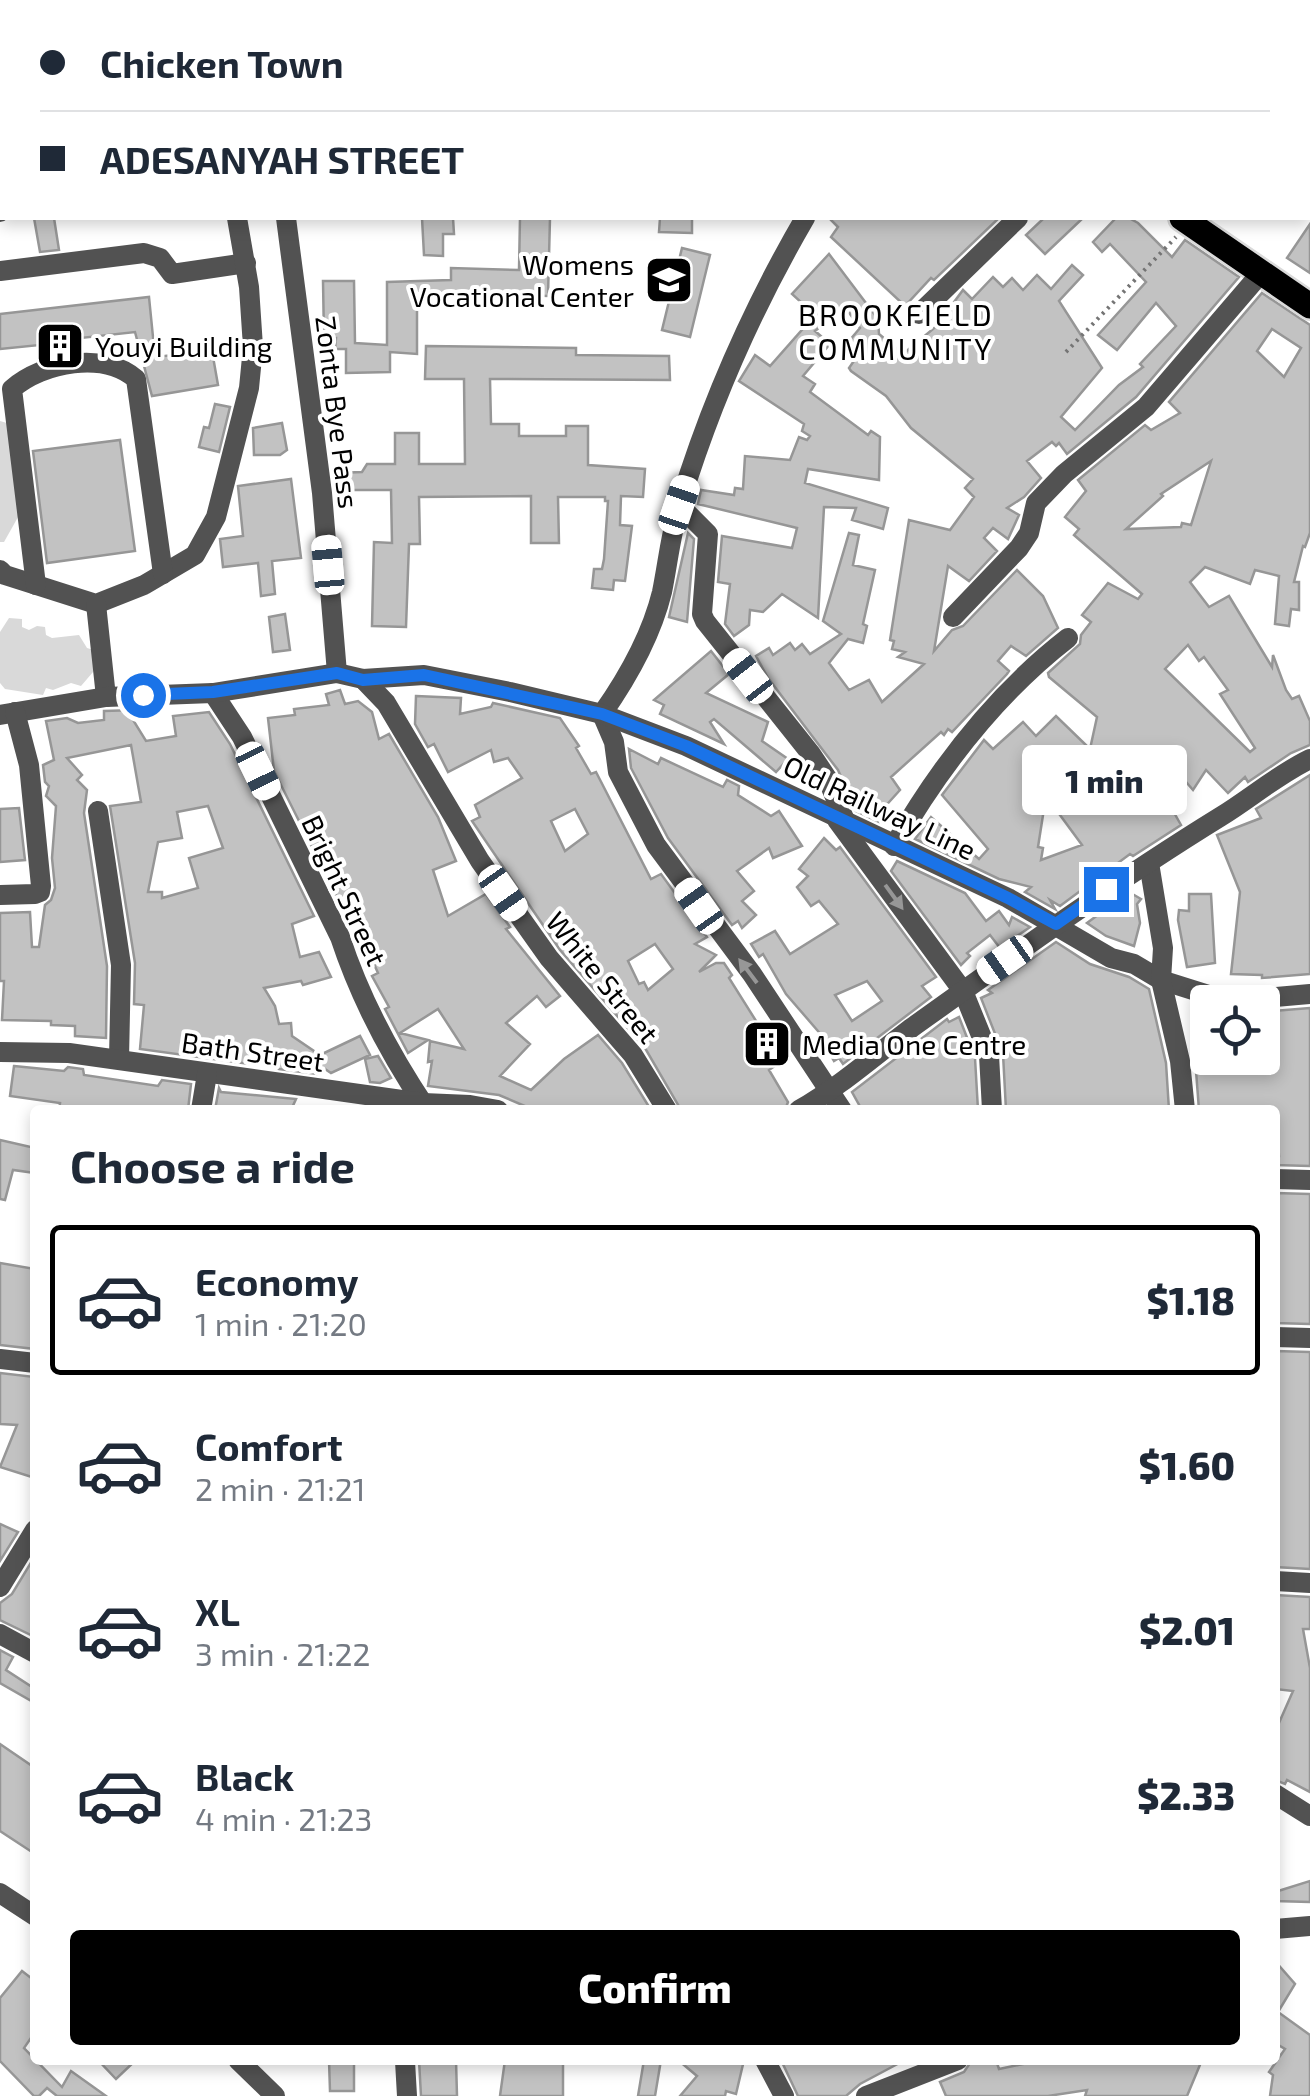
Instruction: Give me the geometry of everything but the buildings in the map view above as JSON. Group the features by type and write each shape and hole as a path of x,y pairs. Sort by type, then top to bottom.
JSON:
{"main road":[{"path":"1186,220 1310,306"}],"street":[{"path":"0,570 5,575 96,604 163,574 195,554 221,502 249,388 253,347 246,263 236,220"},
{"name":"Zonta Bye Pass","path":"286,220 322,493 337,673"},
{"path":"804,220 741,336 709,414 679,505 661,596 626,679 602,714 614,742 618,772 656,845 837,1100 963,991 1056,924 1310,759"},
{"path":"919,314 1016,220"},
{"path":"0,271 144,253 160,258 172,274 246,263"},
{"path":"953,617 1019,548 1030,532 1036,503 1064,474 1146,407 1261,273"},
{"path":"36,585 12,389 28,375 58,366 96,363 122,367 136,379 163,574"},
{"path":"679,505 708,534 702,614 705,621 827,778 841,821 963,991 989,1055 992,1105"},
{"path":"96,604 106,697"},
{"path":"894,846 940,770 1020,682 1068,638"},
{"name":"Old Railway Line","path":"8,713 106,697 213,692 337,673 363,680 424,675 602,714 686,746 1008,898 1111,958 1134,964 1161,980 1240,1000 1310,994"},
{"name":"White Street","path":"363,680 386,703 480,861 549,958 634,1055 664,1105"},
{"name":"Bright Street","path":"213,692 250,754 340,937 349,966 386,1044 424,1105"},
{"path":"0,895 35,894 41,886 29,765 8,713"},
{"path":"98,811 121,964 120,1059"},
{"path":"1149,863 1163,948 1161,980 1180,1061 1185,1105"},
{"name":"Bath Street","path":"0,1052 69,1053 120,1059 412,1105"},
{"path":"202,1105 207,1074"},
{"path":"1280,1178 1310,1180"},
{"path":"1280,1337 1310,1338"},
{"path":"0,1359 30,1363"},
{"path":"0,1587 30,1538"},
{"path":"1280,1581 1310,1584"},
{"path":"0,1634 30,1650"},
{"path":"1280,1797 1310,1816"},
{"path":"0,1893 30,1913"},
{"path":"1280,1928 1310,1926"},
{"path":"243,2065 275,2096"},
{"path":"405,2065 407,2096"},
{"path":"768,2065 784,2096"},
{"path":"866,2096 945,2065"}],"path":[{"path":"1066,352 1186,220"}],"shaded area":[{"path":"0,421 7,423 22,510 4,542 0,542"},
{"path":"9,618 22,619 22,627 29,630 45,627 46,635 52,638 79,635 87,648 97,651 99,665 81,686 71,683 53,690 46,688 43,695 5,689 0,683 0,632"}],"place":[{"name":"Womens Vocational Center","path":"669,280"},
{"name":"Youyi Building","path":"60,346"},
{"name":"Media One Centre","path":"767,1044"}],"district":[{"name":"BROOKFIELD COMMUNITY","path":"896,331"}],"route":[{"path":"143,695 213,692 337,673 363,680 424,675 481,686 602,714 686,746 1056,924 1106,889"}]}
